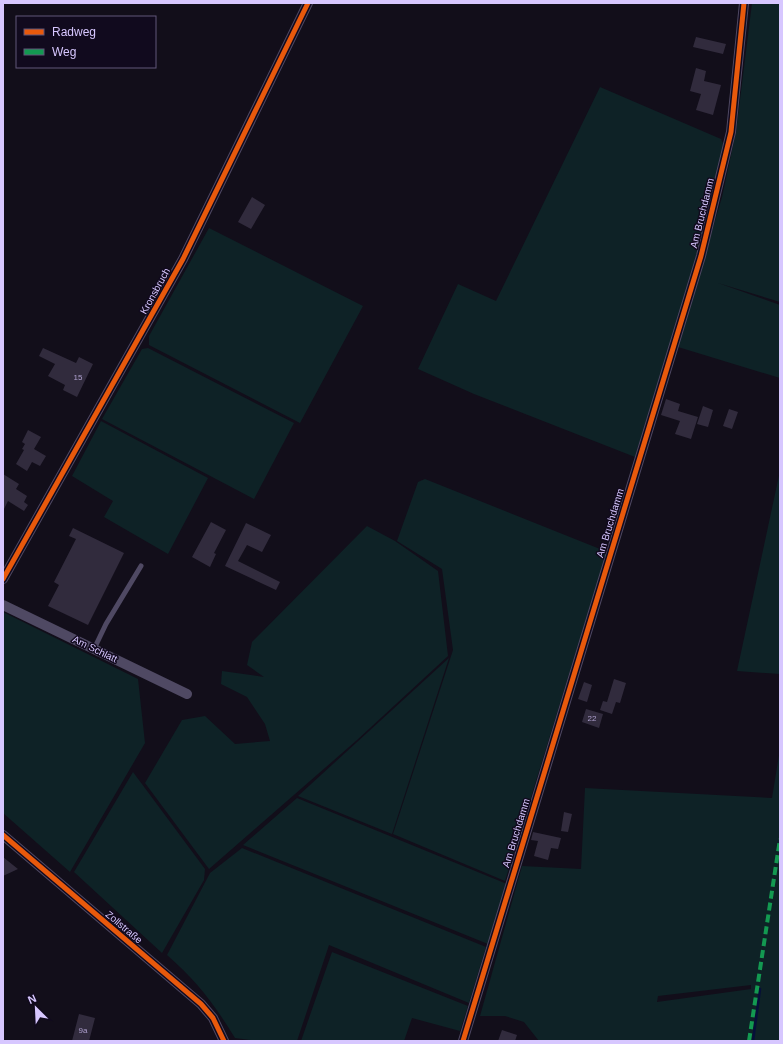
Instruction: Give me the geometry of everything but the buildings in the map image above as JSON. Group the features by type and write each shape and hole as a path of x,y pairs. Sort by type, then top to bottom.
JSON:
{"street":[{"name":"Kronsbruch","path":"3,579 183,259 308,3"},
{"name":"Am Bruchdamm","path":"463,1041 701,256 731,132 744,3"},
{"name":"Am Schlatt","path":"3,605 187,694"},
{"name":"Zollstraße","path":"3,835 201,1004 213,1018 224,1041"}],"lane":[{"path":"94,649 106,624 141,566"}],"green space":[{"path":"752,3 780,3 780,302 718,283 780,305 780,378 678,347 722,197 736,132"},
{"path":"600,87 721,139 724,146 691,277 635,457 474,394 418,369 458,284 496,301"},
{"path":"209,228 363,306 300,423 149,345 149,336"},
{"path":"148,348 294,423 254,499 102,419 142,349"},
{"path":"101,421 208,478 168,554 104,517 113,501 72,476"},
{"path":"780,471 780,674 737,671"},
{"path":"425,479 605,551 606,555 505,881 393,834 453,650 442,569 397,541 418,482"},
{"path":"367,526 395,541 438,571 448,656 357,740 209,869 145,783 182,720 205,716 235,744 270,741 265,724 247,697 221,684 222,671 264,677 247,665 252,642"},
{"path":"3,612 138,679 145,743 70,872 3,813"},
{"path":"449,658 392,834 298,796"},
{"path":"780,749 780,1041 539,1041 524,1022 505,1016 480,1016 522,866 581,869 585,788 772,798","holes":["751,985 751,989 657,1002 658,996"]},
{"path":"133,772 205,869 204,880 162,953 74,872"},
{"path":"297,798 507,884 488,944 243,845"},
{"path":"242,848 486,947 469,1003 329,945 297,1041 259,1041 235,1038 220,1014 196,984 167,955 210,873"},
{"path":"332,952 468,1006 460,1031 412,1018 404,1041 301,1041"}],"waterway":[{"path":"753,1041 760,989"}],"marked path":[{"path":"749,1041 780,839"}],"cycle path":[{"path":"3,579 183,259 308,3"},
{"path":"463,1041 701,256 731,132 744,3"},
{"path":"3,835 201,1004 213,1018 224,1041"}]}
